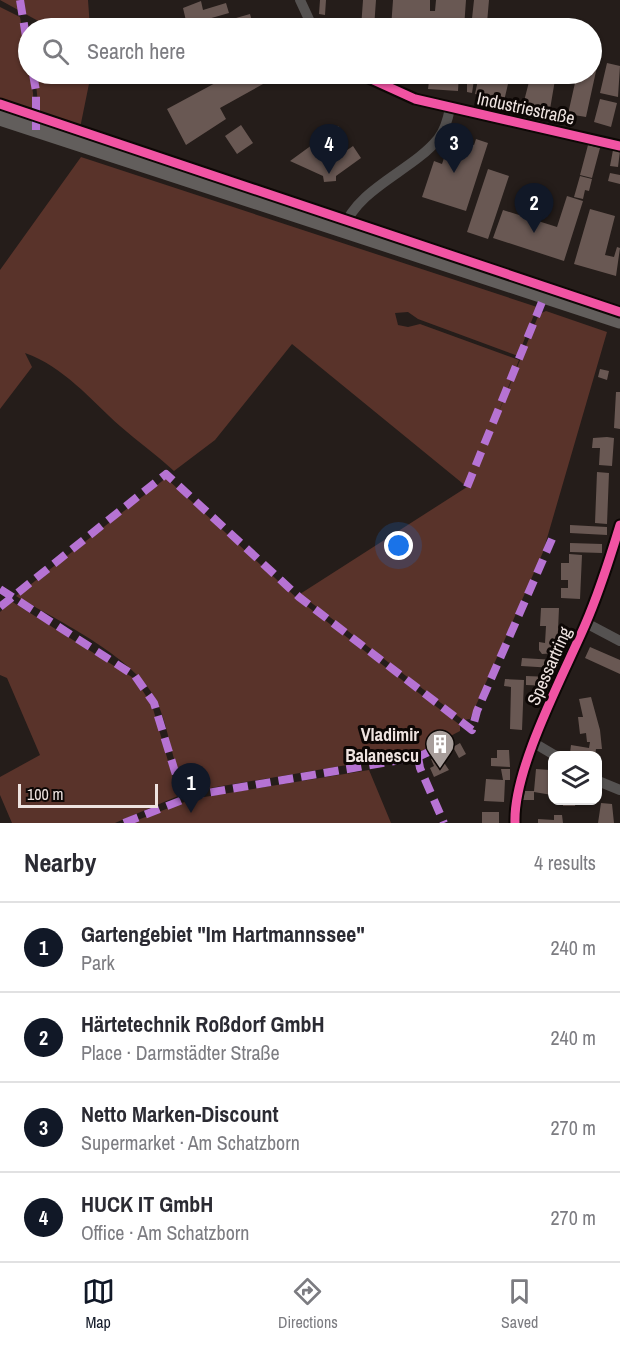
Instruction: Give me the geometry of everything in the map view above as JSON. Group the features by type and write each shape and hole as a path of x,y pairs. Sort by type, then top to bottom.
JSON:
{"main road":[{"path":"0,118 620,321"}],"street":[{"path":"300,0 308,18"},
{"name":"Industriestraße","path":"382,84 414,99 620,146"},
{"path":"344,229 355,206 437,140 446,124 450,108"},
{"name":"Spessartring","path":"515,823 518,796 534,743 586,623 620,525"},
{"path":"586,623 620,641"},
{"path":"534,743 548,751"},
{"path":"602,783 620,790"}],"shaded area":[{"path":"0,0 88,0 89,18 33,18"},
{"path":"0,7 20,17 18,18 18,84 31,84 34,113 0,102"},
{"path":"36,84 89,84 80,128 39,114"},
{"path":"81,157 537,307 518,356 418,319 408,312 395,313 398,325 408,327 420,324 519,360 493,426 539,314 546,311 607,332 543,552 470,719 463,720 300,594 467,487 292,344 215,440 174,471 64,375 25,353 32,367 0,409 0,270"},
{"path":"166,478 299,600 460,725 460,731 418,753 187,792 178,771 158,704 148,687 134,672 96,642 16,596"},
{"path":"11,601 135,679 152,705 178,796 115,823 12,823 0,795 0,777 40,755 7,678 0,675 0,612"},
{"path":"369,770 391,823 135,823 135,821 192,799"}],"building":[{"path":"320,0 326,0 325,15 319,14"},
{"path":"363,0 376,0 375,18 362,18"},
{"path":"393,0 430,0 430,11 435,11 436,0 466,0 465,18 392,18"},
{"path":"474,0 489,0 487,18 472,18"},
{"path":"201,1 203,10 226,3 229,13 212,18 185,18 183,8"},
{"path":"250,14 251,18 236,18"},
{"path":"607,63 620,66 618,97 600,93"},
{"path":"213,84 263,84 220,108 226,119 186,145 167,109"},
{"path":"429,84 458,84 458,91 428,89"},
{"path":"467,84 473,84 472,93 467,92"},
{"path":"477,84 508,84 504,101 475,94"},
{"path":"528,84 554,84 549,115 522,109"},
{"path":"575,84 593,84 586,117 568,114"},
{"path":"600,99 617,103 611,127 594,122"},
{"path":"241,125 253,143 237,154 225,136"},
{"path":"338,126 344,134 334,141 343,153 353,146 361,158 336,176 336,181 324,182 323,176 290,161"},
{"path":"451,137 474,145 476,139 488,143 466,211 422,197 434,161 442,164"},
{"path":"588,145 600,148 592,178 580,175"},
{"path":"613,150 620,151 618,167 610,166"},
{"path":"488,169 509,176 488,239 467,232"},
{"path":"610,173 620,175 620,184 608,181"},
{"path":"580,176 592,179 589,191 585,190 583,199 574,197"},
{"path":"567,196 583,201 564,261 493,238 503,210 557,227"},
{"path":"590,209 615,216 605,255 614,257 617,247 620,248 616,276 574,264"},
{"path":"600,369 609,371 607,380 598,377"},
{"path":"616,392 620,392 620,429 614,428"},
{"path":"593,438 614,438 612,466 599,465 600,448 592,448"},
{"path":"597,472 609,473 607,524 595,523"},
{"path":"570,525 607,527 607,535 570,533"},
{"path":"570,543 602,544 602,553 570,552"},
{"path":"569,554 582,555 580,599 561,598 561,588 568,588 568,580 561,580 561,563 569,563"},
{"path":"541,608 559,608 557,653 542,654 539,650 539,642 545,643 546,626 540,626"},
{"path":"590,647 620,660 620,674 585,658"},
{"path":"522,658 555,660 554,668 521,666"},
{"path":"526,676 550,677 550,686 526,685"},
{"path":"505,679 524,680 522,730 510,729 511,687 504,686"},
{"path":"591,697 600,730 602,749 570,751 571,745 589,748 590,742 587,742 586,733 580,734 578,717 583,717 579,699"},
{"path":"460,743 466,754 459,758 453,747"},
{"path":"497,750 509,750 510,767 491,766 491,758 497,758"},
{"name":"Vladimir Balanescu","path":"439,755 449,770 434,777 430,768 434,766 431,759"},
{"path":"501,769 510,769 510,780 505,780 504,802 484,801 486,779 503,780"},
{"path":"536,769 548,770 548,794 534,792 534,800 523,800 525,791 534,791"},
{"path":"602,803 612,804 614,823 598,823"},
{"path":"482,812 499,812 499,823 482,823"},
{"path":"554,815 562,815 563,823 538,823 538,819 554,820"}],"marked path":[{"path":"20,0 23,18"},
{"path":"35,84 36,130"},
{"path":"467,487 544,297"},
{"path":"0,607 166,474 299,597 472,730 477,711 552,539"},
{"path":"0,589 135,676 154,703 183,798"},
{"path":"124,823 195,795 418,757 441,746"},
{"path":"418,757 420,768 444,823"}],"cycle path":[{"path":"382,84 415,99 620,146"},
{"path":"0,104 620,312"},
{"path":"515,823 522,776 530,750 590,613 620,525"}],"place":[{"name":"Netto Marken-Discount","path":"454,173"},
{"name":"HUCK IT GmbH","path":"329,174"},
{"name":"Härtetechnik Roßdorf GmbH","path":"534,233"},
{"name":"Vladimir Balanescu","path":"440,770"},
{"name":"Gartengebiet \"Im Hartmannssee\"","path":"191,813"}]}
